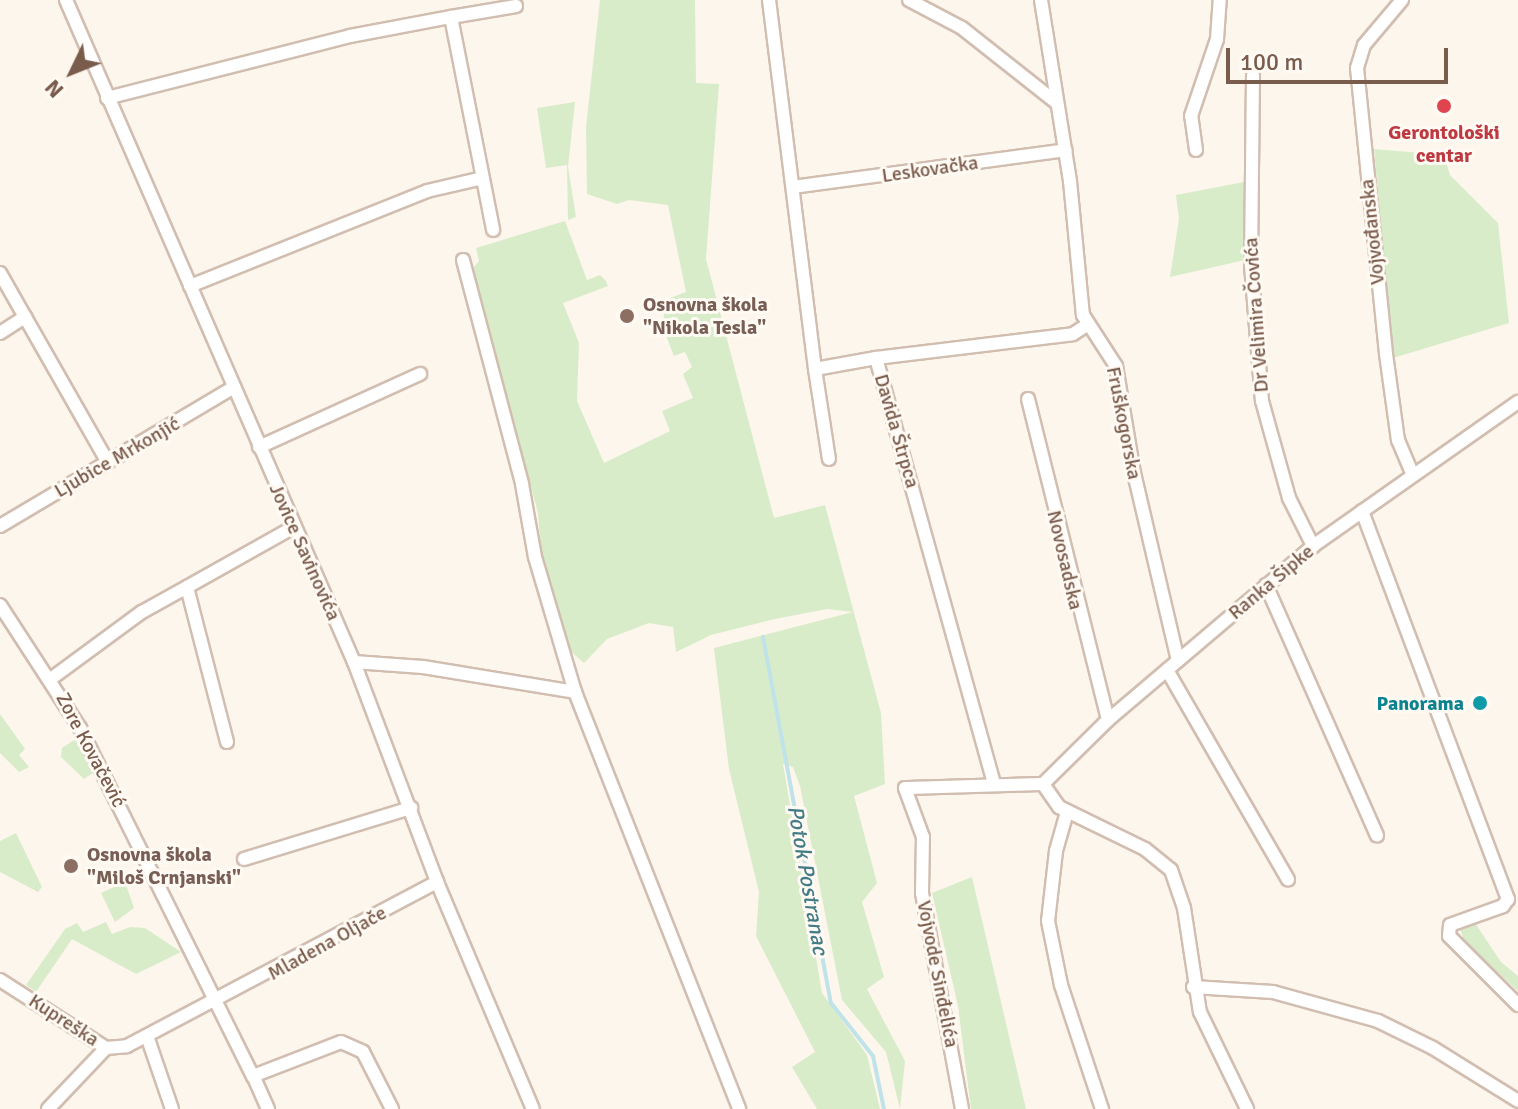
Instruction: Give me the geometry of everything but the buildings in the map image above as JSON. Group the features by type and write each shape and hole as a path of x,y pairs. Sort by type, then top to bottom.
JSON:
{"street":[{"name":"Jovice Savinovića","path":"66,0 354,662 437,882 533,1109"},
{"path":"769,0 829,459"},
{"path":"909,0 962,28 1057,103"},
{"name":"Fruškogorska","path":"1041,0 1066,150 1087,325 1116,366 1134,473 1178,660"},
{"path":"1196,150 1191,116 1217,39 1220,0"},
{"name":"Vojvođanska","path":"1402,0 1364,45 1357,68 1386,354 1398,440 1413,475"},
{"path":"107,98 350,36 516,6"},
{"path":"451,17 493,230"},
{"name":"Dr Velimira Čovića","path":"1253,75 1251,265 1262,401 1289,498 1313,546"},
{"name":"Leskovačka","path":"793,187 1066,150"},
{"path":"190,286 427,191 483,178"},
{"path":"463,260 522,484 535,557 575,692 739,1109"},
{"path":"0,273 107,461"},
{"path":"0,333 25,317"},
{"path":"876,358 1073,334 1087,325"},
{"name":"Davida Štrpca","path":"815,369 876,358 994,783"},
{"path":"259,447 420,374"},
{"name":"Ljubice Mrkonjić","path":"0,526 234,387"},
{"name":"Novosadska","path":"1028,399 1108,720"},
{"name":"Ranka Šipke","path":"1043,784 1108,720 1313,546 1518,402"},
{"path":"1362,511 1508,899 1503,906 1450,925 1449,936 1518,1005"},
{"path":"52,678 142,612 294,527"},
{"path":"1266,585 1377,836"},
{"path":"187,587 227,742"},
{"name":"Zore Kovačević","path":"0,605 52,678 115,794 268,1109"},
{"path":"354,662 423,667 575,692"},
{"path":"1167,670 1288,880"},
{"name":"Vojvode Sinđelića","path":"962,1109 924,911 924,843 905,788 994,783 1043,784"},
{"path":"1043,784 1052,801 1067,812 1145,849 1171,870 1186,918 1193,987 1213,1044 1247,1109"},
{"path":"244,859 411,808"},
{"path":"1067,812 1055,860 1048,921 1061,985 1102,1109"},
{"name":"Mladena Oljače","path":"217,1003 437,882"},
{"name":"Kupreška","path":"0,980 106,1048 127,1046 217,1003"},
{"path":"1193,987 1273,992 1378,1021 1433,1048 1518,1101"},
{"path":"147,1036 172,1109"},
{"path":"253,1076 326,1043 349,1043 363,1052 392,1109"},
{"path":"48,1109 106,1048"}],"green space":[{"path":"600,0 695,0 696,83 719,84 706,259 774,518 825,505 881,713 885,784 854,796 877,883 862,902 884,977 867,989 905,1061 900,1109 886,1052 842,1000 800,786 793,767 783,764 822,993 867,1055 880,1109 817,1109 792,1067 815,1052 756,936 759,892 729,769 714,648 853,612 827,609 775,619 711,635 676,652 673,627 649,623 607,639 584,663 568,649 541,553 538,513 473,268 479,261 476,248 565,221 587,280 600,275 606,281 608,286 563,303 579,343 577,401 604,463 670,431 662,411 693,398 683,374 692,367 685,352 674,356 663,328 665,300 686,292 668,205 629,200 617,204 587,194 586,127"},
{"path":"575,102 568,167 576,217 568,220 567,165 546,168 537,108"},
{"path":"1374,149 1444,155 1450,175 1498,223 1509,323 1393,358"},
{"path":"1244,182 1245,260 1170,277 1179,219 1176,195"},
{"path":"0,714 25,749 19,755 29,767 19,772 0,753"},
{"path":"76,739 94,772 84,779 61,757 62,748"},
{"path":"16,833 42,887 38,892 0,872 0,841"},
{"path":"972,877 1026,1109 971,1109 958,1006 932,893"},
{"path":"125,882 134,908 115,922 101,893"},
{"path":"106,922 112,934 130,927 145,928 181,952 136,974 72,939 36,992 26,985 65,929 77,923 83,932"},
{"path":"1475,923 1501,962 1518,976 1518,991 1464,941 1460,928"}],"waterway":[{"name":"Potok Postranac","path":"763,637 831,1003 873,1056 884,1109"}],"place":[{"name":"Gerontološki centar","path":"1444,106"},
{"name":"Osnovna škola \"Nikola Tesla\"","path":"627,316"},
{"name":"Panorama","path":"1480,703"},
{"name":"Osnovna škola \"Miloš Crnjanski\"","path":"71,866"}]}
